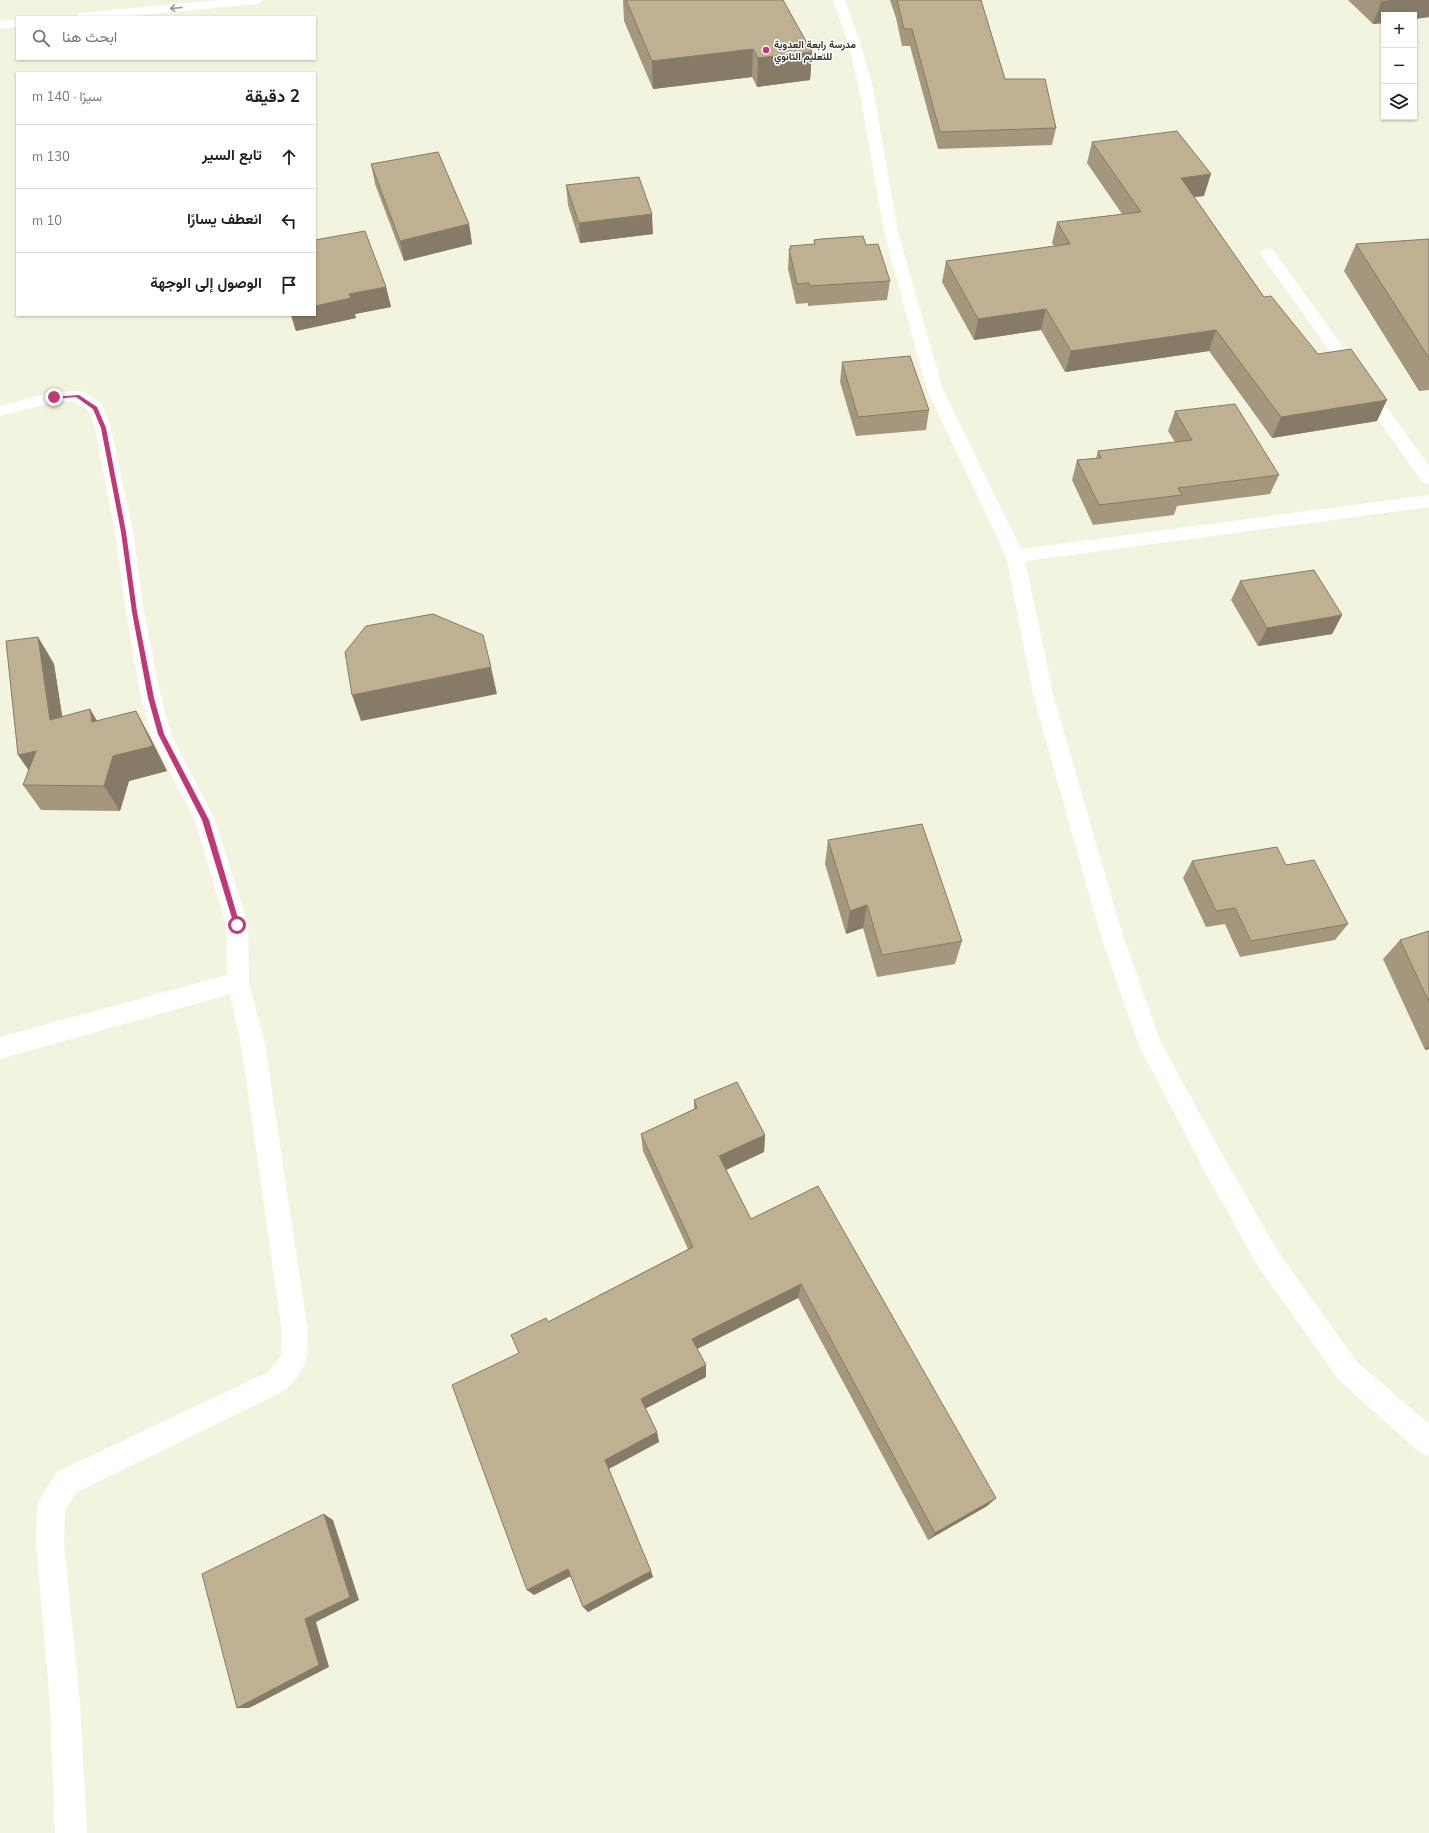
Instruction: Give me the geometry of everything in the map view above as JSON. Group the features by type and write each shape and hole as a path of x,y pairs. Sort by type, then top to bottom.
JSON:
{"street":[{"path":"90,16 257,0"},
{"path":"839,0 855,46 866,88 891,232 935,390 1015,556 1044,698 1111,933 1151,1046 1214,1164 1268,1259 1348,1370 1429,1442"},
{"path":"0,25 16,23"},
{"path":"1268,252 1429,479"},
{"path":"0,411 54,397 77,396 96,408 103,428 124,532 135,612 151,698 161,734 208,828 237,925 238,982 253,1044 295,1332 294,1361 277,1381 67,1482 51,1506 50,1542 65,1704 71,1833"},
{"path":"1015,556 1429,501"},
{"path":"0,1048 238,982"}],"building":[{"path":"626,0 783,0 812,52 758,58 753,49 652,61"},
{"path":"897,0 981,0 1005,79 1045,79 1056,128 940,132 912,29 904,29"},
{"path":"1380,0 1395,0 1381,2"},
{"path":"1177,131 1211,174 1181,178 1264,297 1271,296 1318,354 1351,349 1387,400 1281,417 1216,330 1071,351 1046,309 978,319 946,261 1070,244 1057,222 1141,212 1092,142"},
{"path":"438,152 469,224 400,241 371,164"},
{"path":"639,177 652,214 579,223 566,185"},
{"path":"365,231 386,287 349,294 351,298 316,306 316,240"},
{"path":"863,236 866,245 878,244 890,281 810,286 809,283 797,284 789,249 791,249 790,246 815,244 814,240 821,239"},
{"path":"1429,239 1429,358 1356,244"},
{"path":"910,356 929,410 858,417 842,362"},
{"path":"1235,404 1279,475 1178,488 1182,495 1099,505 1077,460 1101,458 1098,451 1192,440 1175,411"},
{"path":"1314,570 1342,615 1267,628 1240,581"},
{"path":"433,614 483,635 491,667 352,695 345,652 366,626"},
{"path":"38,637 50,720 90,709 92,722 136,711 153,746 113,756 104,786 23,785 36,751 18,755 6,641"},
{"path":"922,824 962,941 882,955 867,905 850,911 828,840"},
{"path":"1277,847 1286,865 1314,860 1348,924 1251,941 1235,908 1216,911 1192,861"},
{"path":"1429,931 1429,1002 1400,940"},
{"path":"737,1082 765,1135 719,1156 751,1219 818,1186 996,1498 935,1533 801,1284 692,1339 706,1365 641,1399 657,1432 605,1460 651,1571 583,1607 568,1569 527,1590 452,1385 519,1353 511,1335 546,1318 548,1322 693,1247 641,1134 697,1108 694,1100"},
{"path":"324,1514 350,1597 305,1619 319,1665 237,1708 202,1574"}],"place":[{"name":"مدرسة رابعة العدوية للتعليم الثانوي","path":"766,50"}],"route":[{"path":"54,397 77,396 96,408 103,428 124,532 135,612 151,698 161,734 205,820 237,925"}]}
